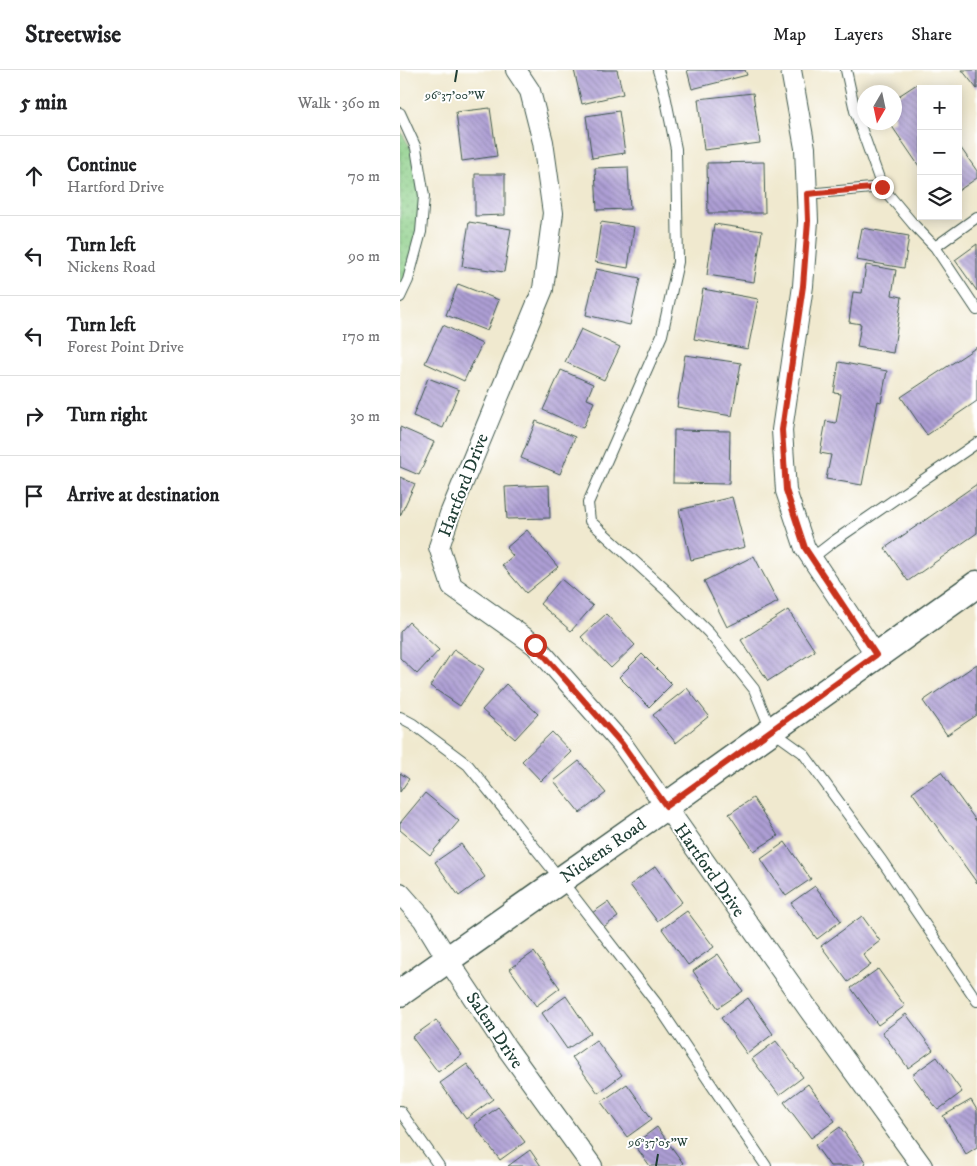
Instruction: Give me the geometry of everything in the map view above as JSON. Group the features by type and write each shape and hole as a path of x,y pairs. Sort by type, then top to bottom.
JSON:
{"street":[{"name":"Hartford Drive","path":"516,70 530,92 543,142 553,213 543,289 450,514 439,546 452,586 535,645 622,744 809,1010 922,1166"},
{"path":"791,70 805,148 808,221 803,286 782,430 786,490 805,548 876,655"},
{"name":"Nickens Road","path":"400,993 977,584"},
{"name":"Salem Drive","path":"400,893 423,919 506,1047 592,1166"}],"lane":[{"path":"658,70 676,149 678,262 662,335 588,504 590,521 668,592 709,633 754,690 771,730 803,752 882,861 977,1001"},
{"path":"846,70 855,112 882,187 935,247 977,310"},
{"path":"400,113 416,148 424,196 421,232 408,280 400,298"},
{"path":"807,194 882,187"},
{"path":"935,247 977,217"},
{"path":"812,558 977,443"},
{"path":"400,717 413,724 468,764 657,1004 766,1166"},
{"path":"400,1111 439,1166"}],"green space":[{"path":"400,130 412,150 420,177 419,246 400,299"}],"building":[{"path":"574,70 617,70 623,94 582,104"},
{"path":"687,70 745,70 747,75 692,89"},
{"path":"962,70 977,70 977,89"},
{"path":"918,85 917,163 894,130 902,130 902,94"},
{"path":"753,93 760,143 704,150 698,99"},
{"path":"490,108 497,156 462,161 456,112"},
{"path":"619,111 625,153 592,158 586,116"},
{"path":"962,150 977,171 977,178 962,188"},
{"path":"764,162 765,213 708,213 707,163"},
{"path":"628,167 630,209 597,210 595,168"},
{"path":"475,174 505,174 505,215 475,216"},
{"path":"469,222 511,229 504,272 462,266"},
{"path":"601,222 634,227 628,268 595,262"},
{"path":"714,224 762,231 754,282 707,275"},
{"path":"862,228 909,236 904,268 856,260"},
{"path":"977,244 977,291 955,260"},
{"path":"866,265 896,270 892,295 902,297 893,353 857,347 861,324 849,322 853,292 862,293"},
{"path":"596,269 640,278 630,325 586,315"},
{"path":"458,284 499,300 487,331 446,315"},
{"path":"703,289 758,299 748,349 694,339"},
{"path":"443,325 482,344 464,381 425,363"},
{"path":"581,329 620,347 604,380 565,362"},
{"path":"977,347 977,401 927,435 901,397"},
{"path":"685,355 741,363 732,416 677,407"},
{"path":"839,362 887,371 881,402 878,401 862,485 826,479 831,455 820,453 826,421 836,423 841,394 834,393"},
{"path":"561,370 593,384 587,399 594,402 583,428 543,410"},
{"path":"428,378 459,390 443,428 413,416"},
{"path":"536,421 575,437 560,474 521,458"},
{"path":"400,427 434,442 419,475 400,467"},
{"path":"674,430 730,431 729,484 673,483"},
{"path":"400,477 415,484 400,516"},
{"path":"977,484 977,533 908,581 885,548"},
{"path":"549,485 550,518 507,519 505,487"},
{"path":"732,497 745,547 691,560 679,510"},
{"path":"527,530 558,567 526,593 502,565 513,556 506,548"},
{"path":"754,556 778,602 727,627 704,581"},
{"path":"561,579 593,606 571,631 540,604"},
{"path":"788,610 815,651 768,681 741,640"},
{"path":"606,614 635,645 611,668 581,637"},
{"path":"409,622 439,650 417,674 400,658 400,632"},
{"path":"454,649 484,669 460,706 430,686"},
{"path":"642,654 672,684 649,707 619,677"},
{"path":"977,664 977,715 947,735 923,701"},
{"path":"506,684 538,714 515,739 482,710"},
{"path":"687,688 709,716 676,743 653,715"},
{"path":"552,732 571,752 541,781 522,761"},
{"path":"579,761 606,793 580,813 554,781"},
{"path":"941,772 977,822 977,883 912,792"},
{"path":"400,773 409,779 400,792"},
{"path":"425,793 459,821 430,855 400,830 400,823"},
{"path":"753,798 778,836 754,851 729,814"},
{"path":"785,842 811,879 786,896 761,859"},
{"path":"461,844 485,877 459,896 435,862"},
{"path":"656,866 682,902 657,921 630,885"},
{"path":"815,886 841,921 817,939 791,903"},
{"path":"608,902 618,917 602,928 592,913"},
{"path":"687,911 714,947 688,965 662,929"},
{"path":"862,916 880,941 863,954 871,965 848,982 821,946"},
{"path":"534,952 560,988 536,1006 510,969"},
{"path":"718,954 743,991 718,1008 693,971"},
{"path":"878,969 905,1006 878,1025 851,988"},
{"path":"566,996 591,1033 567,1049 542,1013"},
{"path":"748,998 773,1034 747,1054 721,1018"},
{"path":"906,1014 933,1050 908,1068 882,1032"},
{"path":"436,1020 462,1055 438,1072 412,1037"},
{"path":"596,1040 622,1075 598,1093 572,1057"},
{"path":"776,1041 803,1077 779,1095 752,1059"},
{"path":"937,1057 962,1092 938,1110 912,1075"},
{"path":"467,1064 493,1099 466,1119 440,1083"},
{"path":"627,1084 652,1119 627,1137 601,1102"},
{"path":"808,1084 835,1121 811,1138 784,1102"},
{"path":"971,1100 977,1110 977,1147 966,1154 943,1116"},
{"path":"498,1107 525,1142 500,1160 474,1125"},
{"path":"657,1127 683,1163 679,1166 650,1166 634,1144"},
{"path":"840,1127 866,1163 862,1166 830,1166 815,1145"},
{"path":"530,1150 541,1166 508,1166"}],"route":[{"path":"535,645 622,744 666,806 876,655 805,548 786,490 782,430 803,286 808,221 807,194 882,187"}]}
